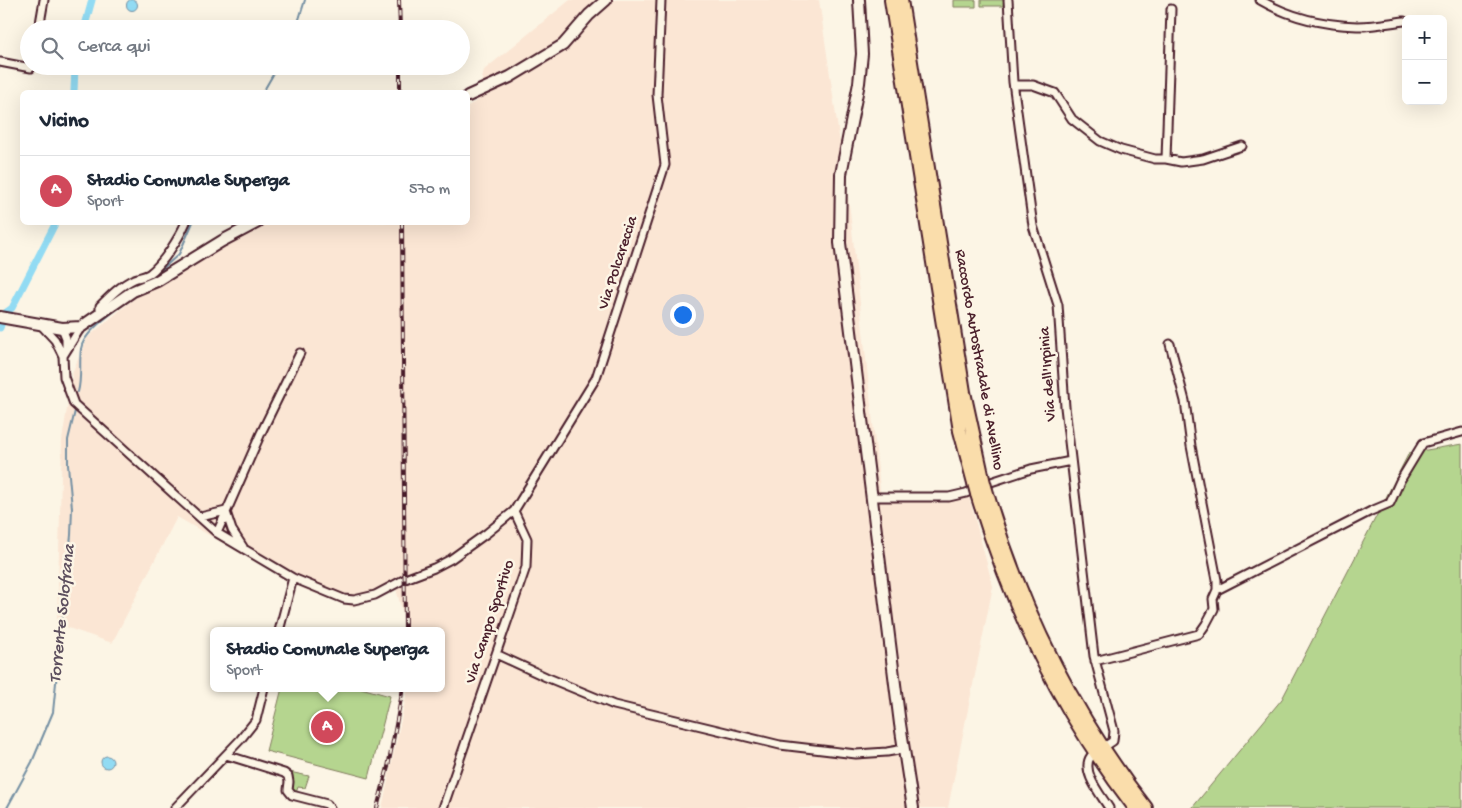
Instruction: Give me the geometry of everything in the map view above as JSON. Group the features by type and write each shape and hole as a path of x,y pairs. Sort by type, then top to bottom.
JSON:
{"highway":[{"name":"Raccordo Autostradale di Avellino","path":"891,0 960,430 1014,574 1049,654 1070,694 1099,742 1146,808"},
{"name":"Raccordo Autostradale di Avellino","path":"901,0 980,487 1005,577 1035,647 1083,734 1135,808"}],"street":[{"path":"41,20 44,0"},
{"path":"470,95 510,77 564,46 589,15 606,0"},
{"name":"Via Polcareccia","path":"514,511 596,378 665,166 657,95 662,0"},
{"path":"859,0 862,54 859,82 841,174 840,243 913,808"},
{"name":"Via dell'Irpinia","path":"1008,0 1014,84 1033,226 1058,305 1065,407 1095,661 1114,732 1113,741 1107,745"},
{"path":"1260,0 1278,10 1316,21 1357,26 1402,21"},
{"path":"1166,159 1171,9"},
{"path":"0,62 20,66"},
{"path":"1014,84 1033,84 1055,93 1072,119 1100,141 1121,150 1155,159 1181,162 1203,159 1242,146"},
{"path":"100,314 100,306 116,290 134,278 149,274 159,264 173,246 184,225"},
{"path":"63,352 82,327 133,291 157,281 222,241 252,225"},
{"path":"4,318 42,326 82,327"},
{"path":"42,326 63,352"},
{"path":"62,328 59,338 63,352 64,377 74,404 217,533 293,578 344,599 354,600 375,595 405,579 434,568 451,559 514,511"},
{"path":"1095,661 1199,634 1214,609 1213,599 1217,590 1217,580 1191,446 1185,402 1170,344"},
{"path":"217,533 261,432 300,353"},
{"path":"1217,590 1390,503 1400,481 1423,443 1462,432"},
{"path":"872,497 950,497 1031,469 1071,462"},
{"path":"200,517 226,511"},
{"path":"226,511 232,530 245,550"},
{"name":"Via Campo Sportivo","path":"442,808 526,567 527,539 514,511"},
{"path":"280,627 293,578"},
{"path":"496,654 614,705 780,745 856,754 904,749"},
{"path":"175,808 226,755 256,720 263,692"},
{"path":"226,755 284,773 288,776 288,790 292,795 327,804 330,808"},
{"path":"1091,756 1087,768 1108,808"}],"shaded area":[{"path":"570,0 819,0 850,211 881,498 945,503 969,497 993,586 948,808 382,808 407,692 445,692 445,627 407,627 396,589 352,607 304,589 177,517 112,643 57,624 62,440 73,371 87,338 190,252 243,225 470,225 470,105 477,101 484,70"}],"green space":[{"path":"954,0 976,0 976,7 954,7"},
{"path":"981,0 1004,0 1003,6 981,6"},
{"path":"1462,444 1462,808 1192,808 1282,699 1409,453"},
{"path":"281,692 376,692 390,696 369,778 266,751"},
{"path":"289,772 309,776 305,788 298,787 296,793 294,792"}],"water":[{"path":"132,-1 138,5 132,11 126,5"},
{"path":"105,756 109,756 113,762 109,768 105,768 101,764 101,760"}],"waterway":[{"name":"Torrente Solofrana","path":"86,20 92,0"},
{"name":"Torrente Solofrana","path":"299,20 305,0"},
{"name":"Torrente Solofrana","path":"74,90 75,75"},
{"name":"Torrente Solofrana","path":"264,90 273,75"},
{"name":"Torrente Solofrana","path":"0,328 5,313 12,308 54,225"},
{"name":"Torrente Solofrana","path":"151,279 179,254 192,225"},
{"name":"Torrente Solofrana","path":"78,392 80,354 83,343 93,329 126,302"},
{"name":"Torrente Solofrana","path":"7,808 32,762 53,712 71,535 72,508 68,440 75,411"}],"railway":[{"path":"399,0 400,20"},
{"path":"400,75 400,90"},
{"path":"402,225 405,627"},
{"path":"377,808 388,767 402,692"}],"place":[{"name":"Stadio Comunale Superga","path":"327,727"}]}
